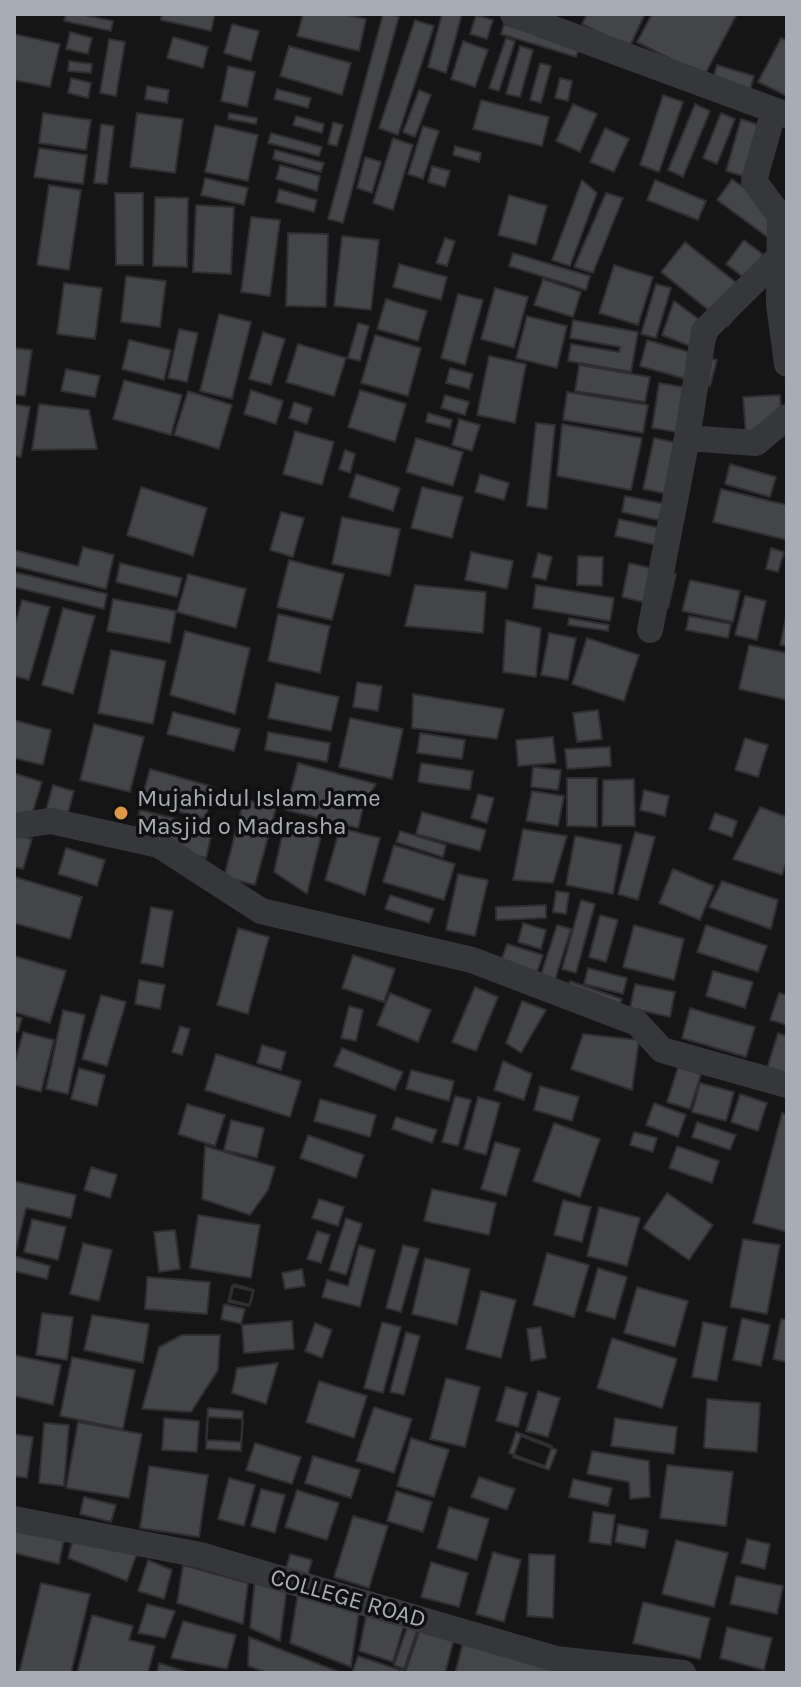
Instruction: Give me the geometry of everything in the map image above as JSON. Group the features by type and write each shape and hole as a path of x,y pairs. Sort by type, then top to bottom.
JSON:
{"street":[{"path":"513,14 781,112 754,181 780,216 779,304 787,364"},
{"path":"650,630 704,331 780,256"},
{"path":"687,438 756,443 787,417"},
{"path":"14,826 51,821 159,845 261,911 472,960 637,1023 662,1050 787,1085"},
{"name":"COLLEGE ROAD","path":"14,1519 200,1555 556,1659 683,1673"}],"building":[{"path":"66,14 113,21 111,31 64,21"},
{"path":"162,14 215,14 211,31 161,20"},
{"path":"303,14 344,14 366,19 359,51 297,36"},
{"path":"383,14 399,16 343,223 328,219"},
{"path":"442,14 462,14 446,73 428,67"},
{"path":"587,14 645,14 629,48 582,24"},
{"path":"652,14 737,14 704,76 637,42"},
{"path":"476,15 493,20 487,39 470,34"},
{"path":"415,20 434,26 398,135 379,128"},
{"path":"232,24 259,31 251,61 224,53"},
{"path":"504,24 579,48 576,57 501,34"},
{"path":"70,32 92,38 88,54 66,49"},
{"path":"14,34 60,44 50,87 14,80"},
{"path":"173,37 208,47 203,68 167,58"},
{"path":"506,38 515,41 499,91 489,88"},
{"path":"781,38 787,41 787,96 758,82"},
{"path":"109,39 125,42 116,96 100,93"},
{"path":"463,41 488,50 475,87 451,79"},
{"path":"289,46 351,63 342,95 280,76"},
{"path":"520,46 533,50 520,97 506,94"},
{"path":"69,61 92,64 91,73 68,71"},
{"path":"540,63 551,66 541,103 530,100"},
{"path":"717,65 754,76 749,94 712,83"},
{"path":"228,66 255,72 247,107 221,101"},
{"path":"71,78 91,83 88,98 68,93"},
{"path":"560,78 572,81 568,101 555,98"},
{"path":"147,86 169,90 167,103 145,99"},
{"path":"277,89 311,98 308,108 274,99"},
{"path":"419,90 431,95 415,137 403,132"},
{"path":"663,95 683,102 659,172 640,165"},
{"path":"481,100 549,117 542,146 473,129"},
{"path":"573,104 597,114 580,152 556,141"},
{"path":"695,104 710,111 683,177 668,170"},
{"path":"43,113 91,120 86,150 39,143"},
{"path":"137,113 183,119 175,173 130,167"},
{"path":"229,113 257,118 256,124 228,119"},
{"path":"721,113 735,119 717,164 703,158"},
{"path":"296,116 324,124 322,133 293,125"},
{"path":"741,119 759,125 743,176 726,171"},
{"path":"333,122 343,125 337,146 328,144"},
{"path":"101,124 114,126 107,184 94,183"},
{"path":"215,125 258,135 248,181 205,172"},
{"path":"423,126 439,131 423,179 408,174"},
{"path":"605,128 629,139 614,172 590,162"},
{"path":"271,133 322,147 319,156 268,143"},
{"path":"393,138 413,145 393,210 373,203"},
{"path":"455,146 481,153 479,162 453,155"},
{"path":"39,148 87,155 83,184 34,177"},
{"path":"275,150 324,163 321,172 273,159"},
{"path":"365,157 381,162 372,193 357,188"},
{"path":"280,165 320,176 317,191 276,179"},
{"path":"432,166 450,171 445,187 428,182"},
{"path":"205,178 248,188 244,205 201,195"},
{"path":"732,179 787,218 785,250 717,200"},
{"path":"582,180 597,193 570,266 552,260"},
{"path":"655,180 706,201 698,220 647,200"},
{"path":"49,185 81,190 69,270 37,265"},
{"path":"279,189 317,200 314,212 276,202"},
{"path":"115,193 143,193 143,265 116,265"},
{"path":"606,193 623,198 593,273 574,267"},
{"path":"509,195 547,206 536,245 498,235"},
{"path":"155,197 188,198 187,267 153,266"},
{"path":"196,205 234,207 231,274 193,272"},
{"path":"251,217 280,220 270,296 241,292"},
{"path":"288,233 328,234 326,307 286,306"},
{"path":"342,236 379,240 371,310 334,306"},
{"path":"445,238 455,241 447,266 436,263"},
{"path":"744,240 777,265 759,289 726,264"},
{"path":"685,242 752,295 728,326 661,272"},
{"path":"513,253 590,276 586,290 509,266"},
{"path":"399,264 447,277 441,300 393,287"},
{"path":"614,265 653,277 638,325 599,313"},
{"path":"126,276 166,281 160,327 121,322"},
{"path":"543,279 581,292 573,317 534,305"},
{"path":"64,283 102,288 95,339 57,334"},
{"path":"656,284 671,288 656,338 641,334"},
{"path":"495,288 528,297 514,348 481,339"},
{"path":"458,294 483,300 465,365 441,358"},
{"path":"386,299 427,311 418,341 377,329"},
{"path":"674,301 718,333 710,354 662,335"},
{"path":"219,314 251,322 232,399 200,391"},
{"path":"527,316 567,326 557,368 516,358"},
{"path":"573,320 638,332 631,372 568,361 571,344 619,352 620,347 570,338"},
{"path":"358,323 369,326 360,361 348,358"},
{"path":"179,329 198,333 187,382 168,378"},
{"path":"263,332 285,339 271,385 249,379"},
{"path":"375,335 421,348 408,396 361,383"},
{"path":"129,340 171,350 164,380 122,369"},
{"path":"647,340 717,360 710,386 640,366"},
{"path":"298,344 346,358 334,396 286,382"},
{"path":"14,348 32,350 25,396 14,395"},
{"path":"489,356 526,364 515,423 477,415"},
{"path":"579,365 650,377 645,402 575,391"},
{"path":"450,368 473,374 469,389 446,383"},
{"path":"66,369 100,376 95,397 61,391"},
{"path":"124,380 182,395 171,435 113,419"},
{"path":"659,383 690,388 683,433 652,428"},
{"path":"251,390 283,401 276,424 244,414"},
{"path":"360,390 406,404 395,442 348,427"},
{"path":"188,391 232,405 219,449 174,435"},
{"path":"567,392 648,405 643,433 563,420"},
{"path":"445,395 469,402 465,415 441,408"},
{"path":"780,395 783,434 746,436 743,397"},
{"path":"294,402 312,408 307,424 289,418"},
{"path":"14,404 30,407 21,457 14,456"},
{"path":"39,404 89,410 97,449 32,450"},
{"path":"428,413 452,420 450,428 426,422"},
{"path":"459,419 480,425 472,451 452,445"},
{"path":"536,423 555,425 547,509 527,506"},
{"path":"562,424 642,438 631,490 557,476"},
{"path":"295,431 334,442 322,485 283,474"},
{"path":"416,438 463,452 453,486 406,472"},
{"path":"654,438 692,446 681,497 643,489"},
{"path":"345,450 355,454 350,473 339,469"},
{"path":"730,464 776,477 770,497 725,484"},
{"path":"356,474 400,488 393,511 349,497"},
{"path":"480,474 509,483 504,500 475,492"},
{"path":"141,487 207,508 193,556 127,535"},
{"path":"422,487 463,497 452,538 411,528"},
{"path":"721,489 787,505 787,540 713,522"},
{"path":"625,496 666,504 662,521 622,512"},
{"path":"281,512 304,518 293,557 270,550"},
{"path":"342,517 400,529 390,576 332,564"},
{"path":"619,519 660,528 656,545 615,536"},
{"path":"83,547 114,555 106,589 14,566 14,550 78,566"},
{"path":"771,548 784,552 778,572 766,569"},
{"path":"471,552 513,561 507,589 465,580"},
{"path":"538,553 552,557 546,580 532,577"},
{"path":"578,556 603,557 602,586 577,585"},
{"path":"289,560 344,574 332,620 277,607"},
{"path":"120,563 182,578 177,597 116,582"},
{"path":"629,563 676,574 668,608 622,597"},
{"path":"14,572 107,594 104,609 14,587"},
{"path":"188,574 246,589 236,628 177,612"},
{"path":"690,580 740,591 733,622 682,611"},
{"path":"415,585 486,592 483,633 405,626"},
{"path":"536,585 614,598 610,621 533,608"},
{"path":"745,596 766,601 757,640 735,635"},
{"path":"113,599 176,611 170,643 107,631"},
{"path":"22,600 50,607 29,680 14,676 14,627"},
{"path":"63,608 95,616 73,694 42,685"},
{"path":"787,612 787,646 780,645"},
{"path":"278,614 330,626 320,673 268,661"},
{"path":"689,616 731,624 728,638 686,630"},
{"path":"569,618 609,625 608,631 568,625"},
{"path":"506,620 541,628 536,677 503,672"},
{"path":"185,631 250,648 235,714 170,695"},
{"path":"549,633 576,638 568,680 541,675"},
{"path":"587,638 639,655 624,701 572,684"},
{"path":"749,645 787,653 787,700 739,689"},
{"path":"111,650 166,661 153,724 98,713"},
{"path":"357,682 382,686 378,711 353,707"},
{"path":"276,683 339,697 331,731 268,718"},
{"path":"413,694 504,709 497,739 412,728"},
{"path":"598,710 602,739 577,742 573,713"},
{"path":"173,712 240,729 234,751 167,734"},
{"path":"350,718 403,729 392,779 339,767"},
{"path":"14,720 51,730 43,765 14,758"},
{"path":"94,724 144,737 130,792 80,780"},
{"path":"268,732 330,743 327,762 265,750"},
{"path":"420,733 465,740 462,759 417,753"},
{"path":"553,737 556,763 518,766 516,740"},
{"path":"745,738 768,745 758,777 735,770"},
{"path":"610,747 611,766 567,769 565,749"},
{"path":"298,763 376,784 364,804 358,828 286,810"},
{"path":"421,763 473,771 470,790 418,782"},
{"path":"533,767 561,770 558,790 531,787"},
{"path":"150,769 214,787 205,819 141,801"},
{"path":"14,773 42,782 28,827 14,822"},
{"path":"567,778 597,778 597,827 567,826"},
{"path":"634,779 635,826 602,826 603,780"},
{"path":"53,785 74,791 65,823 44,817"},
{"path":"644,790 669,796 665,816 640,810"},
{"path":"532,791 564,796 558,826 526,821"},
{"path":"478,794 494,798 487,823 471,818"},
{"path":"244,799 276,808 255,885 224,877"},
{"path":"760,807 787,817 787,860 782,875 733,859"},
{"path":"140,810 213,828 206,858 133,841"},
{"path":"422,812 486,830 480,851 416,834"},
{"path":"715,813 737,821 732,837 709,829"},
{"path":"284,827 321,836 307,894 274,872"},
{"path":"340,828 380,838 365,895 325,880"},
{"path":"523,829 567,836 553,883 513,880"},
{"path":"400,831 446,845 443,857 396,842"},
{"path":"635,832 655,837 638,900 618,894"},
{"path":"14,834 32,839 23,869 14,867"},
{"path":"575,836 622,845 613,894 566,885"},
{"path":"394,845 455,864 444,900 383,882"},
{"path":"66,848 105,860 97,886 58,874"},
{"path":"673,869 714,886 700,920 659,903"},
{"path":"458,874 488,880 475,936 446,930"},
{"path":"15,877 82,897 70,939 14,923"},
{"path":"722,881 778,900 771,929 709,907"},
{"path":"556,891 569,893 566,914 553,912"},
{"path":"390,895 434,909 429,923 385,909"},
{"path":"581,900 595,904 576,973 562,969"},
{"path":"546,905 546,918 496,920 496,907"},
{"path":"151,907 173,911 163,967 141,963"},
{"path":"600,915 618,920 606,962 589,957"},
{"path":"523,923 546,930 541,949 518,942"},
{"path":"557,925 571,929 552,989 538,984"},
{"path":"634,925 684,939 674,980 623,967"},
{"path":"706,925 767,946 758,972 697,952"},
{"path":"238,928 269,937 248,1014 217,1005"},
{"path":"507,944 543,955 534,980 500,964"},
{"path":"353,955 395,969 384,1002 342,988"},
{"path":"15,956 66,971 50,1023 14,1012"},
{"path":"588,968 627,978 623,994 584,984"},
{"path":"713,971 753,982 745,1008 706,996"},
{"path":"139,980 165,985 160,1009 135,1004"},
{"path":"570,981 622,999 617,1013 565,995"},
{"path":"635,984 675,992 670,1017 630,1008"},
{"path":"475,987 498,997 476,1051 452,1042"},
{"path":"390,993 431,1010 418,1042 377,1025"},
{"path":"779,993 787,995 787,1025 770,1020"},
{"path":"101,995 126,1002 107,1066 82,1059"},
{"path":"522,1001 546,1010 521,1053 506,1043"},
{"path":"349,1006 363,1010 356,1041 341,1038"},
{"path":"690,1008 755,1027 746,1057 682,1038"},
{"path":"63,1010 85,1015 68,1094 46,1089"},
{"path":"14,1016 22,1018 18,1032 14,1031"},
{"path":"180,1026 190,1029 182,1055 172,1052"},
{"path":"23,1032 54,1040 41,1092 14,1085 14,1066"},
{"path":"778,1033 787,1036 787,1082 765,1075"},
{"path":"583,1034 639,1040 632,1090 571,1069"},
{"path":"262,1045 286,1052 281,1070 257,1063"},
{"path":"342,1048 403,1072 395,1090 334,1066"},
{"path":"216,1054 301,1081 290,1117 205,1090"},
{"path":"503,1061 532,1074 524,1100 494,1090"},
{"path":"678,1067 701,1074 690,1109 667,1102"},
{"path":"79,1068 105,1075 97,1106 71,1099"},
{"path":"411,1070 454,1081 449,1101 406,1089"},
{"path":"700,1083 734,1092 726,1121 692,1112"},
{"path":"540,1086 579,1097 572,1121 534,1110"},
{"path":"740,1094 767,1103 758,1131 731,1122"},
{"path":"455,1096 471,1100 458,1146 442,1142"},
{"path":"478,1097 500,1103 486,1155 464,1149"},
{"path":"320,1099 376,1115 370,1137 314,1121"},
{"path":"654,1103 686,1115 678,1137 646,1125"},
{"path":"187,1104 225,1115 215,1146 178,1134"},
{"path":"782,1113 787,1115 787,1232 753,1223"},
{"path":"396,1117 437,1130 432,1143 392,1129"},
{"path":"231,1120 264,1128 257,1158 224,1150"},
{"path":"697,1122 736,1135 730,1150 692,1137"},
{"path":"554,1123 600,1139 580,1197 533,1181"},
{"path":"634,1132 657,1138 653,1152 630,1145"},
{"path":"308,1135 364,1155 356,1178 300,1158"},
{"path":"495,1142 520,1149 506,1196 481,1189"},
{"path":"205,1146 275,1167 268,1190 250,1215 202,1199"},
{"path":"677,1146 719,1161 712,1183 669,1168"},
{"path":"91,1167 117,1175 110,1198 84,1190"},
{"path":"14,1181 76,1195 71,1218 26,1208 15,1254"},
{"path":"432,1189 496,1203 489,1235 424,1221"},
{"path":"667,1193 713,1225 689,1260 643,1228"},
{"path":"319,1199 344,1207 338,1226 312,1218"},
{"path":"563,1200 591,1207 582,1242 554,1235"},
{"path":"599,1207 640,1218 627,1266 587,1256"},
{"path":"198,1215 260,1225 251,1278 190,1268"},
{"path":"346,1218 362,1224 346,1275 329,1270"},
{"path":"32,1219 66,1227 58,1260 24,1252"},
{"path":"175,1230 180,1269 159,1272 154,1232"},
{"path":"317,1231 330,1235 321,1263 307,1259"},
{"path":"743,1239 780,1245 767,1314 730,1307"},
{"path":"83,1243 112,1250 99,1301 70,1294"},
{"path":"359,1245 375,1250 360,1307 322,1297 327,1280 348,1286"},
{"path":"403,1245 419,1249 401,1312 386,1308"},
{"path":"547,1253 589,1265 574,1317 533,1305"},
{"path":"14,1256 50,1266 47,1279 14,1271"},
{"path":"425,1258 470,1269 457,1325 412,1314"},
{"path":"598,1268 627,1277 615,1319 586,1311"},
{"path":"302,1269 305,1286 285,1289 282,1273"},
{"path":"147,1277 210,1282 207,1314 145,1309"},
{"path":"234,1284 254,1290 250,1305 230,1300"},
{"path":"232,1286 253,1291 249,1306 228,1302"},
{"path":"637,1287 688,1301 675,1347 624,1333"},
{"path":"481,1291 516,1300 501,1358 466,1349"},
{"path":"224,1304 245,1309 241,1324 221,1319"},
{"path":"42,1313 73,1317 67,1360 36,1355"},
{"path":"92,1315 149,1324 143,1363 84,1350"},
{"path":"742,1318 770,1325 761,1366 733,1360"},
{"path":"781,1319 787,1320 787,1362 773,1359"},
{"path":"292,1321 294,1349 244,1353 242,1325"},
{"path":"382,1322 401,1327 383,1393 364,1388"},
{"path":"703,1322 727,1327 717,1381 692,1377"},
{"path":"315,1323 332,1330 322,1358 305,1351"},
{"path":"541,1327 546,1358 531,1361 527,1329"},
{"path":"406,1332 420,1336 404,1395 390,1392"},
{"path":"182,1335 220,1335 218,1370 191,1412 142,1409 159,1347"},
{"path":"612,1338 677,1359 662,1408 597,1388"},
{"path":"14,1355 61,1365 53,1405 14,1396"},
{"path":"72,1357 135,1370 123,1429 60,1416"},
{"path":"278,1363 266,1404 232,1393 237,1368"},
{"path":"446,1378 480,1387 465,1447 430,1439"},
{"path":"319,1381 367,1396 354,1438 306,1422"},
{"path":"506,1387 527,1393 518,1427 496,1421"},
{"path":"538,1391 560,1398 548,1437 526,1431"},
{"path":"707,1399 760,1403 757,1452 704,1448"},
{"path":"374,1407 412,1419 394,1473 356,1461"},
{"path":"208,1408 243,1411 241,1442 206,1440"},
{"path":"208,1417 243,1419 241,1451 206,1449"},
{"path":"164,1418 199,1421 197,1452 162,1450"},
{"path":"615,1418 677,1427 674,1454 611,1446"},
{"path":"78,1422 142,1434 129,1498 66,1488"},
{"path":"44,1423 69,1425 64,1486 39,1483"},
{"path":"516,1432 552,1446 545,1466 509,1453"},
{"path":"14,1434 33,1437 27,1478 14,1476"},
{"path":"521,1436 557,1450 549,1470 513,1457"},
{"path":"411,1438 449,1450 434,1497 397,1486"},
{"path":"255,1443 301,1457 292,1484 246,1470"},
{"path":"592,1451 649,1461 650,1497 630,1499 629,1482 587,1474"},
{"path":"313,1456 360,1470 351,1498 305,1483"},
{"path":"667,1465 733,1472 726,1526 660,1518"},
{"path":"149,1466 208,1475 199,1537 140,1528"},
{"path":"479,1477 515,1489 507,1510 471,1497"},
{"path":"229,1478 255,1485 244,1526 218,1519"},
{"path":"573,1479 612,1488 608,1506 569,1497"},
{"path":"261,1489 285,1495 275,1533 251,1526"},
{"path":"297,1490 339,1503 327,1540 285,1527"},
{"path":"396,1491 432,1502 423,1532 387,1521"},
{"path":"84,1497 116,1505 111,1522 80,1514"},
{"path":"449,1507 489,1519 477,1560 437,1548"},
{"path":"593,1512 615,1515 611,1545 589,1542"},
{"path":"353,1516 388,1526 369,1588 334,1577"},
{"path":"77,1523 139,1548 127,1581 68,1558"},
{"path":"618,1524 648,1530 645,1548 615,1542"},
{"path":"66,1529 59,1564 14,1553 14,1531"},
{"path":"747,1539 770,1544 765,1569 741,1563"},
{"path":"676,1540 728,1553 714,1607 662,1594"},
{"path":"493,1552 521,1560 504,1622 476,1614"},
{"path":"290,1554 312,1560 307,1578 285,1572"},
{"path":"529,1554 555,1555 553,1618 527,1616"},
{"path":"148,1560 172,1570 164,1599 138,1591"},
{"path":"431,1562 468,1573 459,1607 421,1597"},
{"path":"183,1565 248,1583 243,1624 177,1603"},
{"path":"736,1576 783,1586 777,1614 730,1604"},
{"path":"255,1578 287,1587 280,1641 250,1628"},
{"path":"41,1583 90,1594 71,1673 19,1673"},
{"path":"298,1592 359,1612 351,1667 290,1643"},
{"path":"643,1602 710,1618 700,1659 633,1643"},
{"path":"147,1604 175,1611 165,1638 138,1633"},
{"path":"367,1611 405,1621 393,1662 359,1651"},
{"path":"92,1615 133,1626 129,1640 155,1646 148,1673 77,1673"},
{"path":"183,1621 236,1635 227,1669 171,1658"},
{"path":"408,1625 418,1628 404,1669 394,1665"},
{"path":"727,1627 772,1638 764,1670 720,1658"},
{"path":"420,1629 454,1639 445,1673 405,1673"},
{"path":"249,1637 342,1673 268,1673 248,1666"},
{"path":"464,1639 557,1667 556,1673 455,1673"},
{"path":"358,1656 403,1671 403,1673 352,1673"},
{"path":"159,1663 190,1673 157,1673"}],"place":[{"name":"Mujahidul Islam Jame Masjid o Madrasha","path":"121,813"}]}
